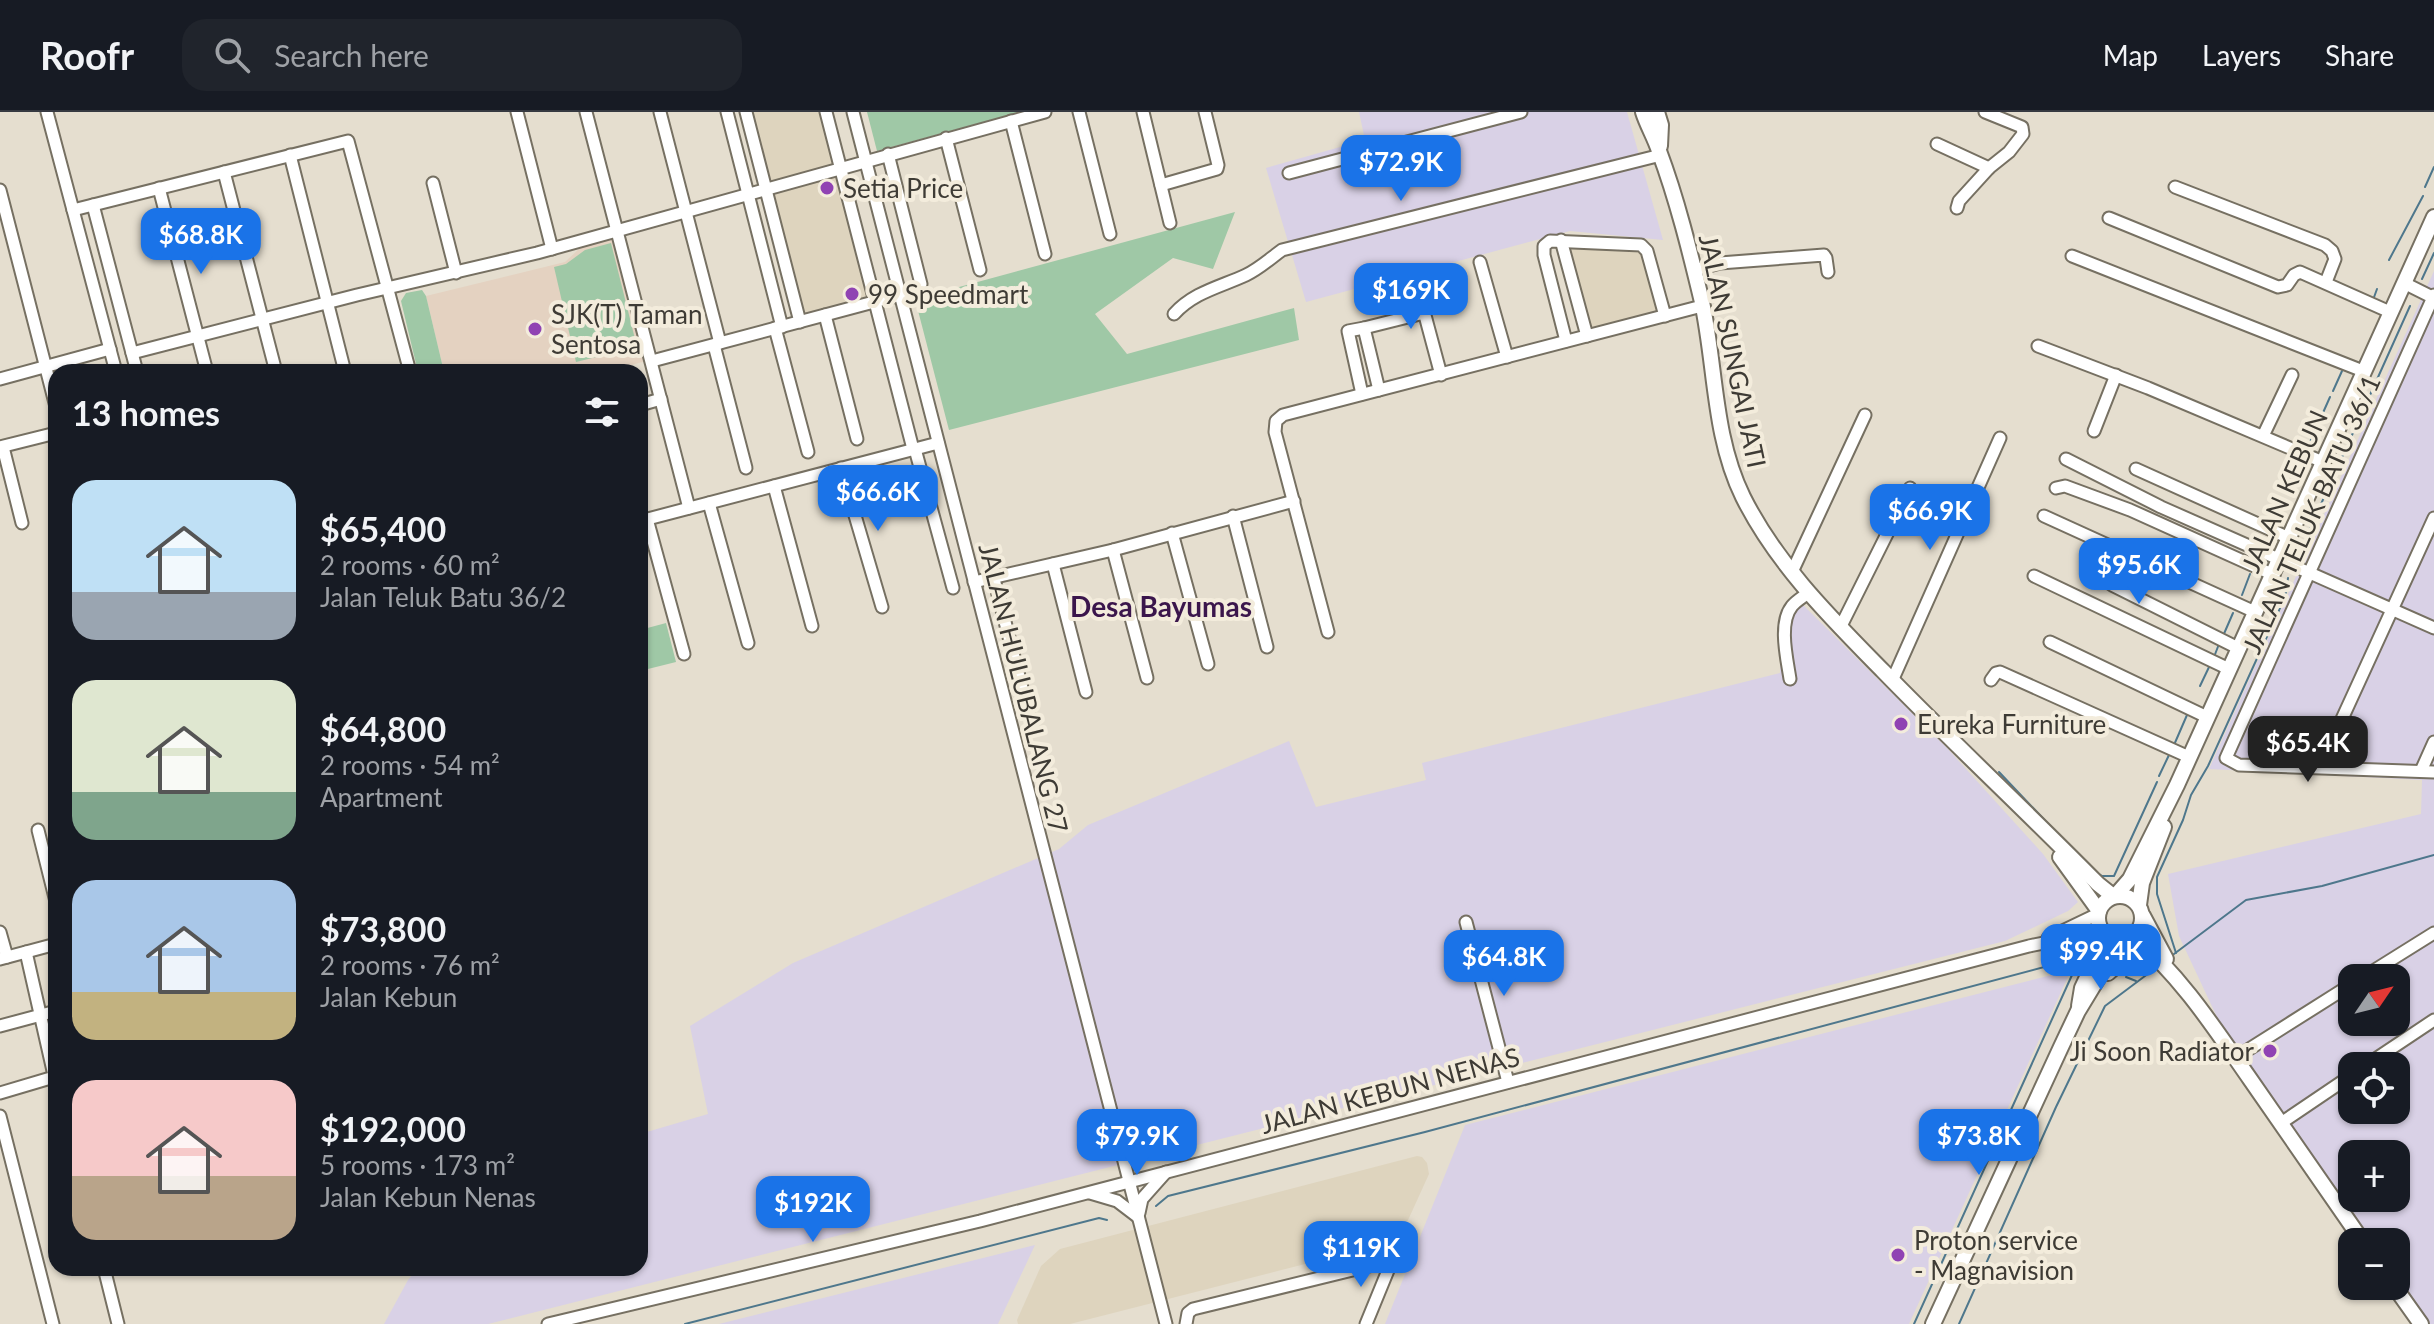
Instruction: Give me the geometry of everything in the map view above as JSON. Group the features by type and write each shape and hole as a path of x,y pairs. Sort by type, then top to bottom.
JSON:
{"main road":[{"name":"JALAN SUNGAI JATI","path":"1643,112 1660,153 1694,270 1715,400 1734,472 1753,514 1808,593 1840,628 2036,824 2115,896"},
{"name":"JALAN SUNGAI JATI","path":"1657,112 1661,125 1660,153"},
{"name":"JALAN KEBUN","path":"2115,896 2130,879 2177,785 2434,217"},
{"name":"JALAN KEBUN","path":"2141,910 2142,883 2177,785"},
{"path":"2036,824 2116,936 2152,951 2183,987 2353,1228"},
{"path":"2098,913 2104,902 2115,896 2133,899 2183,987"},
{"path":"2078,1011 2082,988 2092,965 2116,936 2141,927 2141,910"},
{"path":"2090,995 2116,936"},
{"path":"2069,940 2085,950 2092,965"},
{"path":"1933,1324 2078,1011 2121,961 2152,951"},
{"path":"2404,1300 2421,1324"}],"street":[{"path":"47,112 114,364"},
{"path":"517,112 552,249"},
{"path":"586,112 689,508"},
{"path":"660,112 746,468"},
{"path":"727,112 808,452"},
{"path":"746,112 800,322"},
{"path":"826,112 953,588"},
{"name":"JALAN HULUBALANG 27","path":"853,112 1166,1324"},
{"path":"132,353 552,249 1045,112"},
{"path":"1079,112 1110,234"},
{"path":"1143,112 1170,223"},
{"path":"1161,185 1217,169 1205,112"},
{"path":"1289,173 1521,112"},
{"path":"1957,208 1959,201 1989,168 2009,152 2024,131 2022,127 1985,112"},
{"path":"1011,121 1045,254"},
{"path":"946,138 980,270"},
{"path":"73,210 348,141 408,364"},
{"path":"1937,144 1989,168"},
{"path":"1174,314 1196,295 1249,273 1282,250 1660,153"},
{"path":"888,154 921,284"},
{"path":"290,155 343,364"},
{"path":"224,172 274,364"},
{"path":"433,183 456,273"},
{"path":"2175,187 2325,245 2335,259 2326,282"},
{"path":"159,188 205,364"},
{"path":"0,190 48,375"},
{"path":"93,205 135,364"},
{"path":"2109,218 2278,287 2287,285 2300,272 2390,312"},
{"path":"1561,240 1587,336"},
{"path":"1566,341 1544,255 1544,246 1550,241 1641,245 1647,251 1665,316"},
{"path":"1694,270 1720,263 1824,255 1828,272"},
{"path":"2072,256 2363,371"},
{"path":"1480,262 1507,357"},
{"path":"1415,278 1441,375"},
{"path":"2404,283 2434,297"},
{"path":"652,361 900,295"},
{"name":"JALAN TELUK BATU 36/1","path":"2320,767 2239,765 2226,758 2434,297"},
{"path":"1328,632 1275,432 1276,421 1283,415 1702,306"},
{"path":"1362,394 1348,331 1424,313"},
{"path":"825,315 857,439"},
{"path":"1364,328 1379,390"},
{"path":"2038,346 2116,375 2323,462"},
{"path":"57,364 110,349"},
{"path":"0,379 46,367"},
{"path":"2094,431 2116,375"},
{"path":"2263,436 2292,375"},
{"path":"648,403 661,399"},
{"path":"1792,572 1865,415"},
{"path":"22,523 2,447 48,435"},
{"path":"1892,681 2000,438"},
{"path":"648,519 938,443"},
{"path":"2066,459 2161,507 2434,628"},
{"path":"841,468 882,607"},
{"path":"2136,469 2289,538"},
{"path":"774,486 812,626"},
{"path":"2056,488 2065,486 2130,510 2274,575"},
{"path":"1840,628 1910,488"},
{"path":"974,582 1113,550 1294,501"},
{"path":"709,503 748,643"},
{"path":"1233,516 1267,647"},
{"path":"2044,516 2255,612"},
{"path":"2434,518 2320,767 2428,771 2434,742"},
{"path":"1172,533 1208,664"},
{"path":"648,536 684,654"},
{"path":"1113,550 1147,678"},
{"path":"1053,564 1086,692"},
{"path":"2095,565 2098,575 2112,585 2238,648"},
{"path":"2034,576 2229,669"},
{"path":"994,579 1029,715"},
{"path":"1790,679 1786,655 1787,615 1792,606 1808,593"},
{"path":"2050,642 2207,717"},
{"path":"1991,680 2000,672 2189,757"},
{"path":"38,830 48,870"},
{"path":"2029,946 2098,913"},
{"path":"1466,922 1508,1082"},
{"path":"0,932 3,958 48,946"},
{"path":"2384,964 2434,933"},
{"name":"JALAN KEBUN NENAS","path":"548,1324 912,1238 2029,946 2116,936"},
{"path":"26,952 48,1048"},
{"path":"2235,1058 2338,993"},
{"path":"0,1026 48,1013"},
{"path":"2386,1052 2434,1020"},
{"path":"0,1093 48,1083"},
{"path":"2281,1123 2338,1084"},
{"path":"0,1116 53,1324"},
{"path":"1086,1193 1117,1201 1137,1213 1142,1199 1166,1172"},
{"path":"1186,1324 1188,1313 1193,1309 1381,1263 1389,1268 1366,1324"},
{"path":"106,1276 118,1324"}],"shaded area":[{"path":"749,112 823,112 871,300 802,318"},
{"path":"1359,112 1627,112 1663,240 1570,231 1306,302 1266,168 1365,140"},
{"name":"SJK(T) Taman Sentosa","path":"613,238 646,361 635,364 442,364 426,296 565,262 581,247"},
{"path":"1565,243 1635,246 1645,252 1661,314 1589,333"},
{"path":"2434,271 2434,1324 2427,1324 2410,1300 2410,1228 2360,1228 2349,1212 2410,1212 2410,1140 2338,1140 2338,1196 2224,1032 2179,936 2168,874 2421,814 2422,780 2209,769"},
{"path":"1793,595 1947,748 2043,854 2078,902 2068,911 2005,941 488,1324 384,1324 411,1276 648,1276 648,1132 708,1114 690,1026 793,963 1059,849 1088,825 1289,741 1316,807 1426,780 1422,763 1780,673 1782,610"},
{"path":"2071,970 1909,1324 1385,1324 1465,1125"},
{"path":"1417,1156 1427,1163 1429,1174 1399,1240 1070,1324 1018,1324 1017,1320 1041,1266 1060,1249"},
{"path":"1035,1245 998,1324 719,1324"}],"green space":[{"path":"867,112 1020,112 877,151"},
{"path":"1235,212 1213,269 1173,258 1095,314 1127,354 1294,308 1299,340 949,430 915,299"},
{"path":"611,243 637,347 576,362 554,267 566,264 585,250"},
{"path":"422,290 426,296 442,364 416,364 401,301 406,293"},
{"path":"666,623 676,662 648,669 648,628"}],"waterway":[{"path":"2425,187 2434,167"},
{"path":"2389,260 2423,196"},
{"path":"2422,279 2434,253"},
{"path":"2373,300 2377,289"},
{"path":"2308,533 2410,306"},
{"path":"2333,391 2342,371"},
{"path":"2306,451 2330,397"},
{"path":"2288,490 2303,458"},
{"path":"2274,522 2284,500"},
{"path":"2242,595 2250,574"},
{"path":"2176,953 2157,894 2157,877 2191,795 2208,766 2285,597 2288,578"},
{"path":"2223,636 2233,613"},
{"path":"2214,657 2219,644"},
{"path":"2200,686 2210,665"},
{"path":"2174,745 2187,715"},
{"path":"2159,776 2169,755"},
{"path":"1999,772 2055,831"},
{"path":"2093,870 2102,876 2114,876 2157,782"},
{"path":"2170,957 2246,900 2322,886 2434,855"},
{"path":"1156,1206 1168,1196 1425,1132 2078,958 1914,1324"},
{"path":"1959,1324 2105,1006 2157,967"},
{"path":"2126,977 2136,981"},
{"path":"685,1324 1099,1218 1107,1220"}],"place":[{"name":"Setia Price","path":"827,188"},
{"name":"99 Speedmart","path":"852,294"},
{"name":"SJK(T) Taman Sentosa","path":"535,329"},
{"name":"Eureka Furniture","path":"1901,724"},
{"name":"Ji Soon Radiator","path":"2270,1051"},
{"name":"Proton service - Magnavision","path":"1898,1255"}],"district":[{"name":"Desa Bayumas","path":"1161,606"}]}
